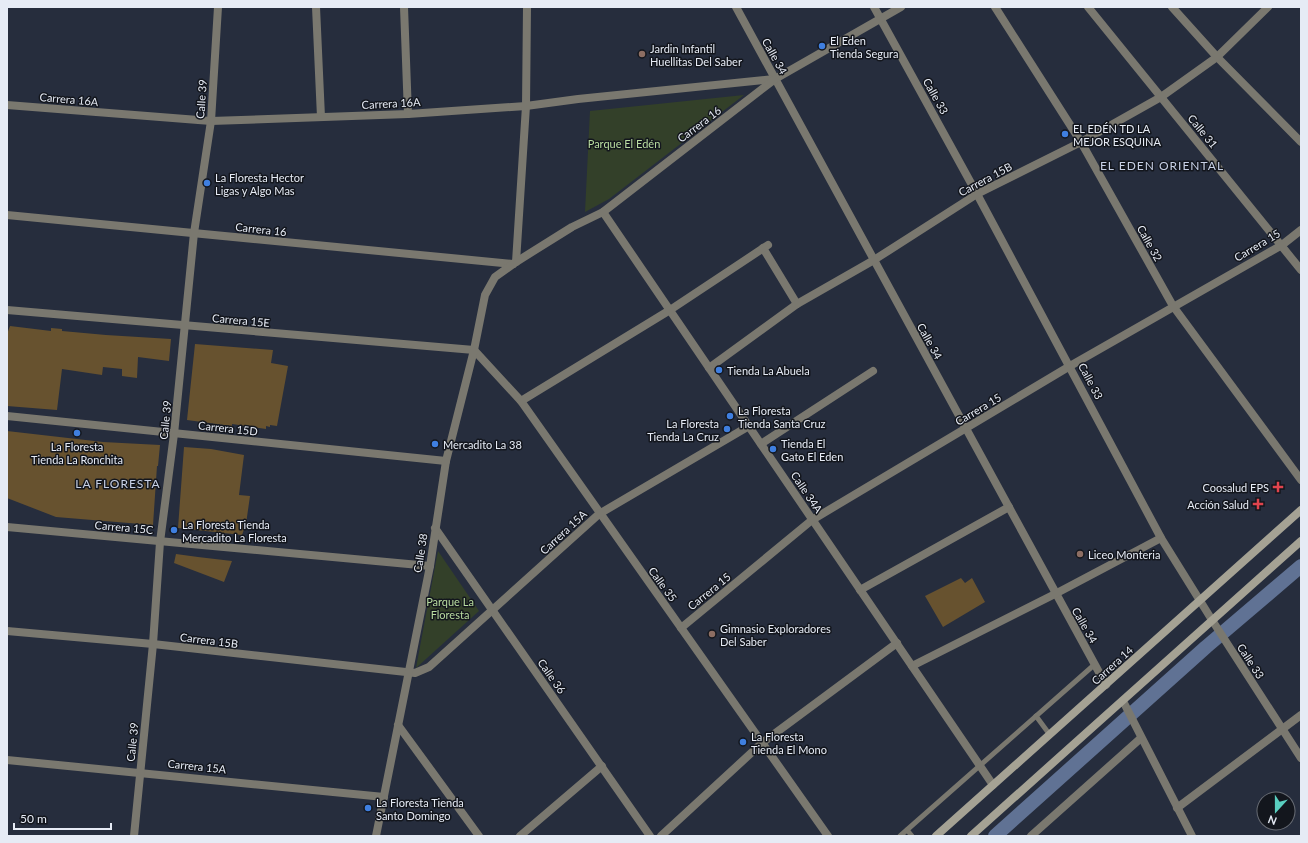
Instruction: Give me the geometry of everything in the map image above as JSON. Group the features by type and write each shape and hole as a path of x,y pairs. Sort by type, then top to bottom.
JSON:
{"main road":[{"name":"Carrera 14","path":"936,836 1301,510"},
{"path":"971,836 1301,541"}],"street":[{"name":"Calle 39","path":"134,836 154,644 160,542 174,434 194,233 211,121 218,7"},
{"path":"316,7 321,117"},
{"path":"404,7 408,114"},
{"path":"515,263 526,106 527,7"},
{"name":"Calle 34","path":"736,7 1009,507 1054,594 1106,685"},
{"name":"Calle 33","path":"874,7 1070,366 1161,538 1301,758"},
{"name":"Carrera 16","path":"495,277 572,228 603,212 775,79 901,7"},
{"name":"Calle 32","path":"995,7 1081,142 1173,306 1301,480"},
{"name":"Calle 31","path":"1088,7 1301,270"},
{"path":"1172,7 1217,57 1301,142"},
{"name":"Carrera 15B","path":"709,368 797,304 874,260 977,194 1081,142 1161,97 1217,57 1268,7"},
{"name":"Carrera 16A","path":"7,104 211,121 408,114 526,106 578,99 775,79"},
{"name":"Calle 34A","path":"603,212 993,785"},
{"name":"Carrera 16","path":"7,215 515,263"},
{"name":"Carrera 15","path":"681,628 812,520 1070,366 1282,245 1301,230"},
{"path":"521,401 670,310 766,246 797,304"},
{"name":"Calle 38","path":"376,836 430,566 446,461 474,350 485,295 495,277"},
{"name":"Carrera 15E","path":"7,310 474,350"},
{"name":"Calle 35","path":"474,350 521,401 599,514 828,836"},
{"path":"761,444 873,370"},
{"name":"Carrera 15D","path":"7,416 446,461"},
{"name":"Carrera 15A","path":"408,674 415,674 430,667 599,514 749,426"},
{"path":"860,590 1009,507"},
{"name":"Carrera 15C","path":"7,528 430,566"},
{"name":"Calle 36","path":"435,528 650,836"},
{"path":"912,666 1161,538"},
{"name":"Carrera 15B","path":"7,631 154,644 408,674"},
{"path":"661,836 762,743 897,643"},
{"path":"1123,701 1192,836"},
{"path":"1177,808 1301,715"},
{"path":"398,725 479,836"},
{"path":"1031,836 1141,738"},
{"name":"Carrera 15A","path":"7,760 140,771 384,797"},
{"path":"520,836 602,766"}],"lane":[{"path":"900,836 1094,665"},
{"path":"1036,716 1050,735"},
{"path":"907,830 912,836"}],"green space":[{"name":"Parque El Edén","path":"744,95 609,199 585,212 590,111"},
{"name":"Parque La Floresta","path":"438,551 479,611 416,668"}],"building":[{"path":"10,326 51,331 51,328 62,329 62,331 171,339 169,361 138,357 137,378 122,376 122,369 103,367 102,375 62,369 57,410 7,406 7,334"},
{"path":"195,344 273,350 271,363 288,366 277,426 266,426 266,429 187,420"},
{"path":"7,431 103,442 160,445 153,525 56,517 7,498"},
{"path":"184,447 211,449 244,455 239,495 250,496 246,524 242,535 178,528"},
{"path":"176,554 232,561 224,582 174,563"},
{"path":"961,578 965,583 972,578 985,602 943,627 925,596"}],"waterway":[{"path":"995,836 1206,647 1301,566"}],"place":[{"name":"El Eden Tienda Segura","path":"822,46"},
{"name":"Jardin Infantil Huellitas Del Saber","path":"642,54"},
{"name":"EL EDÉN TD LA MEJOR ESQUINA","path":"1065,134"},
{"name":"La Floresta Hector Ligas y Algo Mas","path":"207,183"},
{"name":"Tienda La Abuela","path":"719,370"},
{"name":"La Floresta Tienda Santa Cruz","path":"730,416"},
{"name":"La Floresta Tienda La Cruz","path":"727,429"},
{"name":"La Floresta Tienda La Ronchita","path":"77,433"},
{"name":"Mercadito La 38","path":"435,444"},
{"name":"Tienda El Gato El Eden","path":"773,449"},
{"name":"Coosalud EPS","path":"1278,487"},
{"name":"Acción Salud","path":"1258,504"},
{"name":"La Floresta Tienda Mercadito La Floresta","path":"174,530"},
{"name":"Liceo Monteria","path":"1080,554"},
{"name":"Gimnasio Exploradores Del Saber","path":"712,634"},
{"name":"La Floresta Tienda El Mono","path":"743,742"},
{"name":"La Floresta Tienda Santo Domingo","path":"368,808"}],"district":[{"name":"EL EDEN ORIENTAL","path":"1162,165"},
{"name":"LA FLORESTA","path":"118,483"}]}
